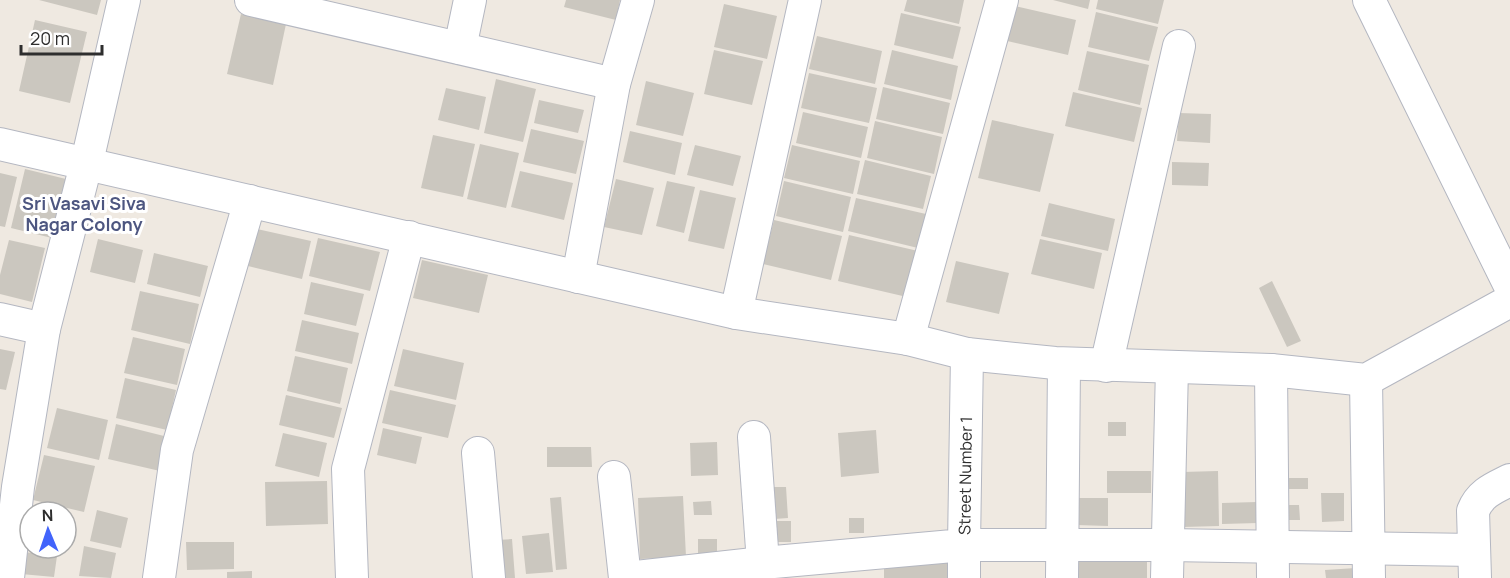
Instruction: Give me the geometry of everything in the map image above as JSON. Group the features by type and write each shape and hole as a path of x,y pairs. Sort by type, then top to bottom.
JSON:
{"street":[{"path":"8,578 9,485 44,329 87,164 124,0"},
{"path":"251,0 310,7 460,48 614,84"},
{"path":"460,48 470,0"},
{"path":"578,277 614,84 638,0"},
{"path":"736,313 805,0"},
{"path":"908,339 1002,0"},
{"path":"0,144 736,313 908,339 967,354 1064,364 1271,370 1366,380 1509,300 1369,0"},
{"path":"1106,366 1179,46"},
{"path":"159,578 177,450 250,201"},
{"path":"352,578 348,469 409,237"},
{"path":"0,319 44,329"},
{"name":"Street Number 1","path":"626,578 667,576 764,562 806,568 964,545 967,354"},
{"path":"1062,578 1064,364"},
{"path":"1167,578 1172,368"},
{"path":"1271,370 1273,578"},
{"path":"1366,380 1369,563"},
{"path":"754,437 764,562"},
{"path":"478,453 489,578"},
{"path":"614,477 626,578"},
{"path":"963,578 964,545 1273,546 1369,563 1474,564 1473,511 1477,501 1485,493 1510,480"}],"building":[{"path":"39,0 101,0 97,15"},
{"path":"566,0 620,0 616,20 564,7"},
{"path":"907,0 964,0 959,24 904,11"},
{"path":"1053,0 1090,0 1088,9"},
{"path":"1098,0 1164,0 1158,24 1096,9"},
{"path":"724,4 777,16 767,59 714,47"},
{"path":"1011,5 1076,20 1068,55 1003,40"},
{"path":"1096,12 1158,27 1149,61 1088,47"},
{"path":"901,13 961,27 953,59 894,45"},
{"path":"241,14 286,24 273,85 227,74"},
{"path":"35,20 87,32 70,103 19,91"},
{"path":"817,36 882,51 875,84 809,69"},
{"path":"714,50 763,61 752,105 704,94"},
{"path":"892,50 958,66 951,100 884,84"},
{"path":"1087,51 1149,65 1140,105 1078,90"},
{"path":"809,73 877,88 869,123 801,108"},
{"path":"496,79 536,89 523,142 484,133"},
{"path":"646,81 694,93 683,136 636,125"},
{"path":"883,87 950,103 943,134 876,119"},
{"path":"446,88 486,97 479,130 438,120"},
{"path":"1073,92 1142,108 1134,142 1065,126"},
{"path":"539,100 584,110 578,133 534,123"},
{"path":"803,112 868,127 861,158 796,143"},
{"path":"1179,113 1211,114 1210,143 1177,141"},
{"path":"992,120 1054,134 1040,192 978,178"},
{"path":"875,121 942,137 934,174 867,158"},
{"path":"531,129 584,141 576,174 523,162"},
{"path":"630,131 682,143 675,175 623,162"},
{"path":"433,135 475,144 463,197 421,188"},
{"path":"480,144 519,153 506,208 467,199"},
{"path":"695,145 741,156 733,186 687,175"},
{"path":"792,145 860,161 853,194 784,178"},
{"path":"865,160 931,176 923,209 857,194"},
{"path":"1172,162 1209,163 1208,186 1172,185"},
{"path":"25,169 66,179 52,238 11,228"},
{"path":"520,171 573,183 564,220 511,207"},
{"path":"0,173 17,177 5,227 0,226"},
{"path":"616,179 654,188 642,235 604,227"},
{"path":"667,181 695,187 684,233 656,226"},
{"path":"784,181 851,197 843,232 776,216"},
{"path":"700,190 736,198 724,249 688,241"},
{"path":"856,198 926,214 918,248 848,231"},
{"path":"1049,203 1115,219 1108,251 1041,236"},
{"path":"774,220 842,236 831,280 763,264"},
{"path":"257,229 311,241 302,279 248,266"},
{"path":"849,235 918,251 907,297 838,281"},
{"path":"318,238 380,252 370,291 309,276"},
{"path":"98,239 143,250 135,283 90,272"},
{"path":"1040,239 1102,253 1094,289 1031,274"},
{"path":"9,240 45,248 32,302 0,294 0,275"},
{"path":"154,253 208,266 200,297 147,284"},
{"path":"422,260 488,275 479,313 413,298"},
{"path":"956,261 1009,273 999,314 946,302"},
{"path":"1272,281 1301,341 1287,347 1259,288"},
{"path":"311,282 364,294 356,326 304,314"},
{"path":"140,291 199,304 190,344 131,330"},
{"path":"302,320 359,333 352,364 295,351"},
{"path":"133,337 185,349 177,385 124,373"},
{"path":"0,349 15,352 6,390 0,389"},
{"path":"403,349 464,363 456,400 394,386"},
{"path":"295,356 348,368 340,404 287,391"},
{"path":"125,378 176,390 167,430 116,418"},
{"path":"390,390 456,405 448,438 382,423"},
{"path":"286,395 342,408 334,438 279,425"},
{"path":"57,408 108,420 99,460 47,448"},
{"path":"1108,422 1126,422 1126,436 1108,436"},
{"path":"116,424 168,437 160,471 108,459"},
{"path":"383,428 422,437 416,464 377,455"},
{"path":"876,430 879,473 841,477 838,433"},
{"path":"283,433 327,443 319,477 275,466"},
{"path":"717,442 718,475 691,476 690,443"},
{"path":"547,447 591,447 592,467 547,467"},
{"path":"44,455 95,466 84,512 78,511 78,500 33,500"},
{"path":"1107,471 1151,471 1151,493 1107,493"},
{"path":"1218,471 1219,526 1183,527 1182,472"},
{"path":"1284,478 1308,478 1308,489 1284,489"},
{"path":"327,481 328,524 266,526 265,482"},
{"path":"772,487 786,487 788,518 774,519"},
{"path":"1321,493 1344,493 1344,521 1322,522"},
{"path":"683,496 686,557 640,559 638,498"},
{"path":"561,497 567,569 556,570 550,498"},
{"path":"1076,498 1108,498 1108,526 1076,525"},
{"path":"711,501 712,515 694,515 693,502"},
{"path":"1257,502 1258,523 1222,524 1222,503"},
{"path":"1286,505 1299,505 1300,520 1286,520"},
{"path":"97,510 128,518 121,548 90,541"},
{"path":"849,518 864,518 864,533 849,533"},
{"path":"775,521 791,521 791,542 775,542"},
{"path":"549,533 553,572 526,574 522,536"},
{"path":"512,539 515,578 499,578 497,540"},
{"path":"698,539 717,539 717,554 698,554"},
{"path":"186,542 234,542 234,569 187,570"},
{"path":"84,546 116,553 111,578 79,576"},
{"path":"950,557 951,578 884,578 884,558"},
{"path":"23,560 56,560 54,577 21,574"},
{"path":"1147,561 1147,578 1077,578 1077,562"},
{"path":"1356,568 1356,578 1326,578 1325,570"},
{"path":"252,571 252,578 227,578 227,572"}],"district":[{"name":"Sri Vasavi Siva Nagar Colony","path":"84,213"}]}
